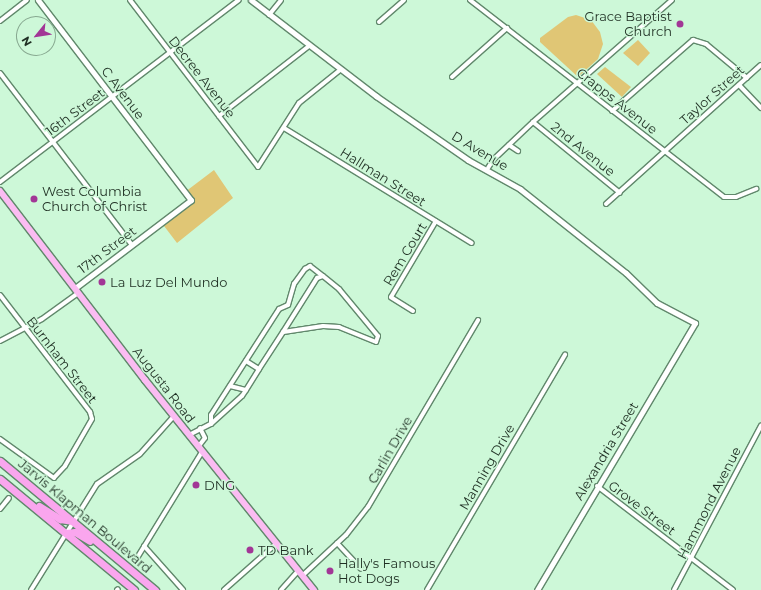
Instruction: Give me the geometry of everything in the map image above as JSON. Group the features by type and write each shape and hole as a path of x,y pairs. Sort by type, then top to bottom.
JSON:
{"highway":[{"name":"Jarvis Klapman Boulevard","path":"0,461 155,590"},
{"name":"Jarvis Klapman Boulevard","path":"0,479 134,590"},
{"path":"18,493 57,517 73,521"},
{"path":"66,533 75,532 116,557"}],"main road":[{"name":"Augusta Road","path":"0,191 202,452 314,590"}],"street":[{"path":"0,21 27,0"},
{"name":"C Avenue","path":"38,0 191,200"},
{"name":"Decree Avenue","path":"130,0 258,167 284,128"},
{"name":"16th Street","path":"0,182 239,0"},
{"name":"D Avenue","path":"251,0 340,70 468,160 488,168 520,189 620,268 657,303 694,323"},
{"path":"269,15 281,0"},
{"path":"379,22 404,0"},
{"name":"Crapps Avenue","path":"470,0 724,197 736,197 756,189"},
{"path":"488,168 492,160 576,82 672,0"},
{"path":"452,77 507,28"},
{"path":"612,111 693,40 706,44 747,78"},
{"path":"219,116 309,46"},
{"name":"Taylor Street","path":"606,204 761,65"},
{"path":"284,128 302,99 340,70"},
{"path":"0,73 132,245"},
{"path":"739,85 761,108"},
{"name":"2nd Avenue","path":"533,122 620,193"},
{"name":"Hallman Street","path":"284,128 472,243"},
{"name":"D Avenue","path":"509,145 518,151"},
{"name":"17th Street","path":"76,291 132,245 191,200"},
{"name":"Rem Court","path":"413,311 391,296 436,221"},
{"path":"283,332 323,326 339,327 376,342 378,336 339,289 310,266 294,284 288,305"},
{"path":"189,435 200,428 211,424 232,407 246,390 317,278 323,276"},
{"path":"0,341 46,317 76,291"},
{"name":"Burnham Street","path":"0,295 92,415 90,427 60,473 54,478 0,439"},
{"path":"288,305 297,310"},
{"path":"211,424 211,415 279,309 288,305"},
{"name":"Carlin Drive","path":"280,590 337,543 368,507 478,320"},
{"name":"Alexandria Street","path":"536,590 694,323"},
{"name":"Manning Drive","path":"427,590 565,355"},
{"path":"246,361 259,369"},
{"path":"230,386 246,390"},
{"path":"31,590 100,480 140,454 174,416"},
{"name":"Hammond Avenue","path":"674,590 692,559 701,537 761,426"},
{"path":"198,446 205,438 200,428"},
{"path":"137,558 202,452"},
{"name":"Grove Street","path":"597,486 733,590"},
{"path":"0,509 9,498"},
{"path":"337,543 361,569"},
{"path":"224,590 276,544"},
{"path":"144,546 182,590"}],"shaded area":[{"path":"576,15 591,20 600,32 603,44 598,59 578,77 540,42 540,38 568,17"},
{"path":"638,40 650,53 638,66 623,53"},
{"path":"605,67 631,87 622,97 597,74"},
{"path":"214,170 233,198 177,243 161,222 191,200 185,192"}],"place":[{"name":"Grace Baptist Church","path":"680,24"},
{"name":"West Columbia Church of Christ","path":"34,199"},
{"name":"La Luz Del Mundo","path":"102,282"},
{"name":"DNG","path":"196,485"},
{"name":"TD Bank","path":"250,550"},
{"name":"Hally's Famous Hot Dogs","path":"330,571"}]}
